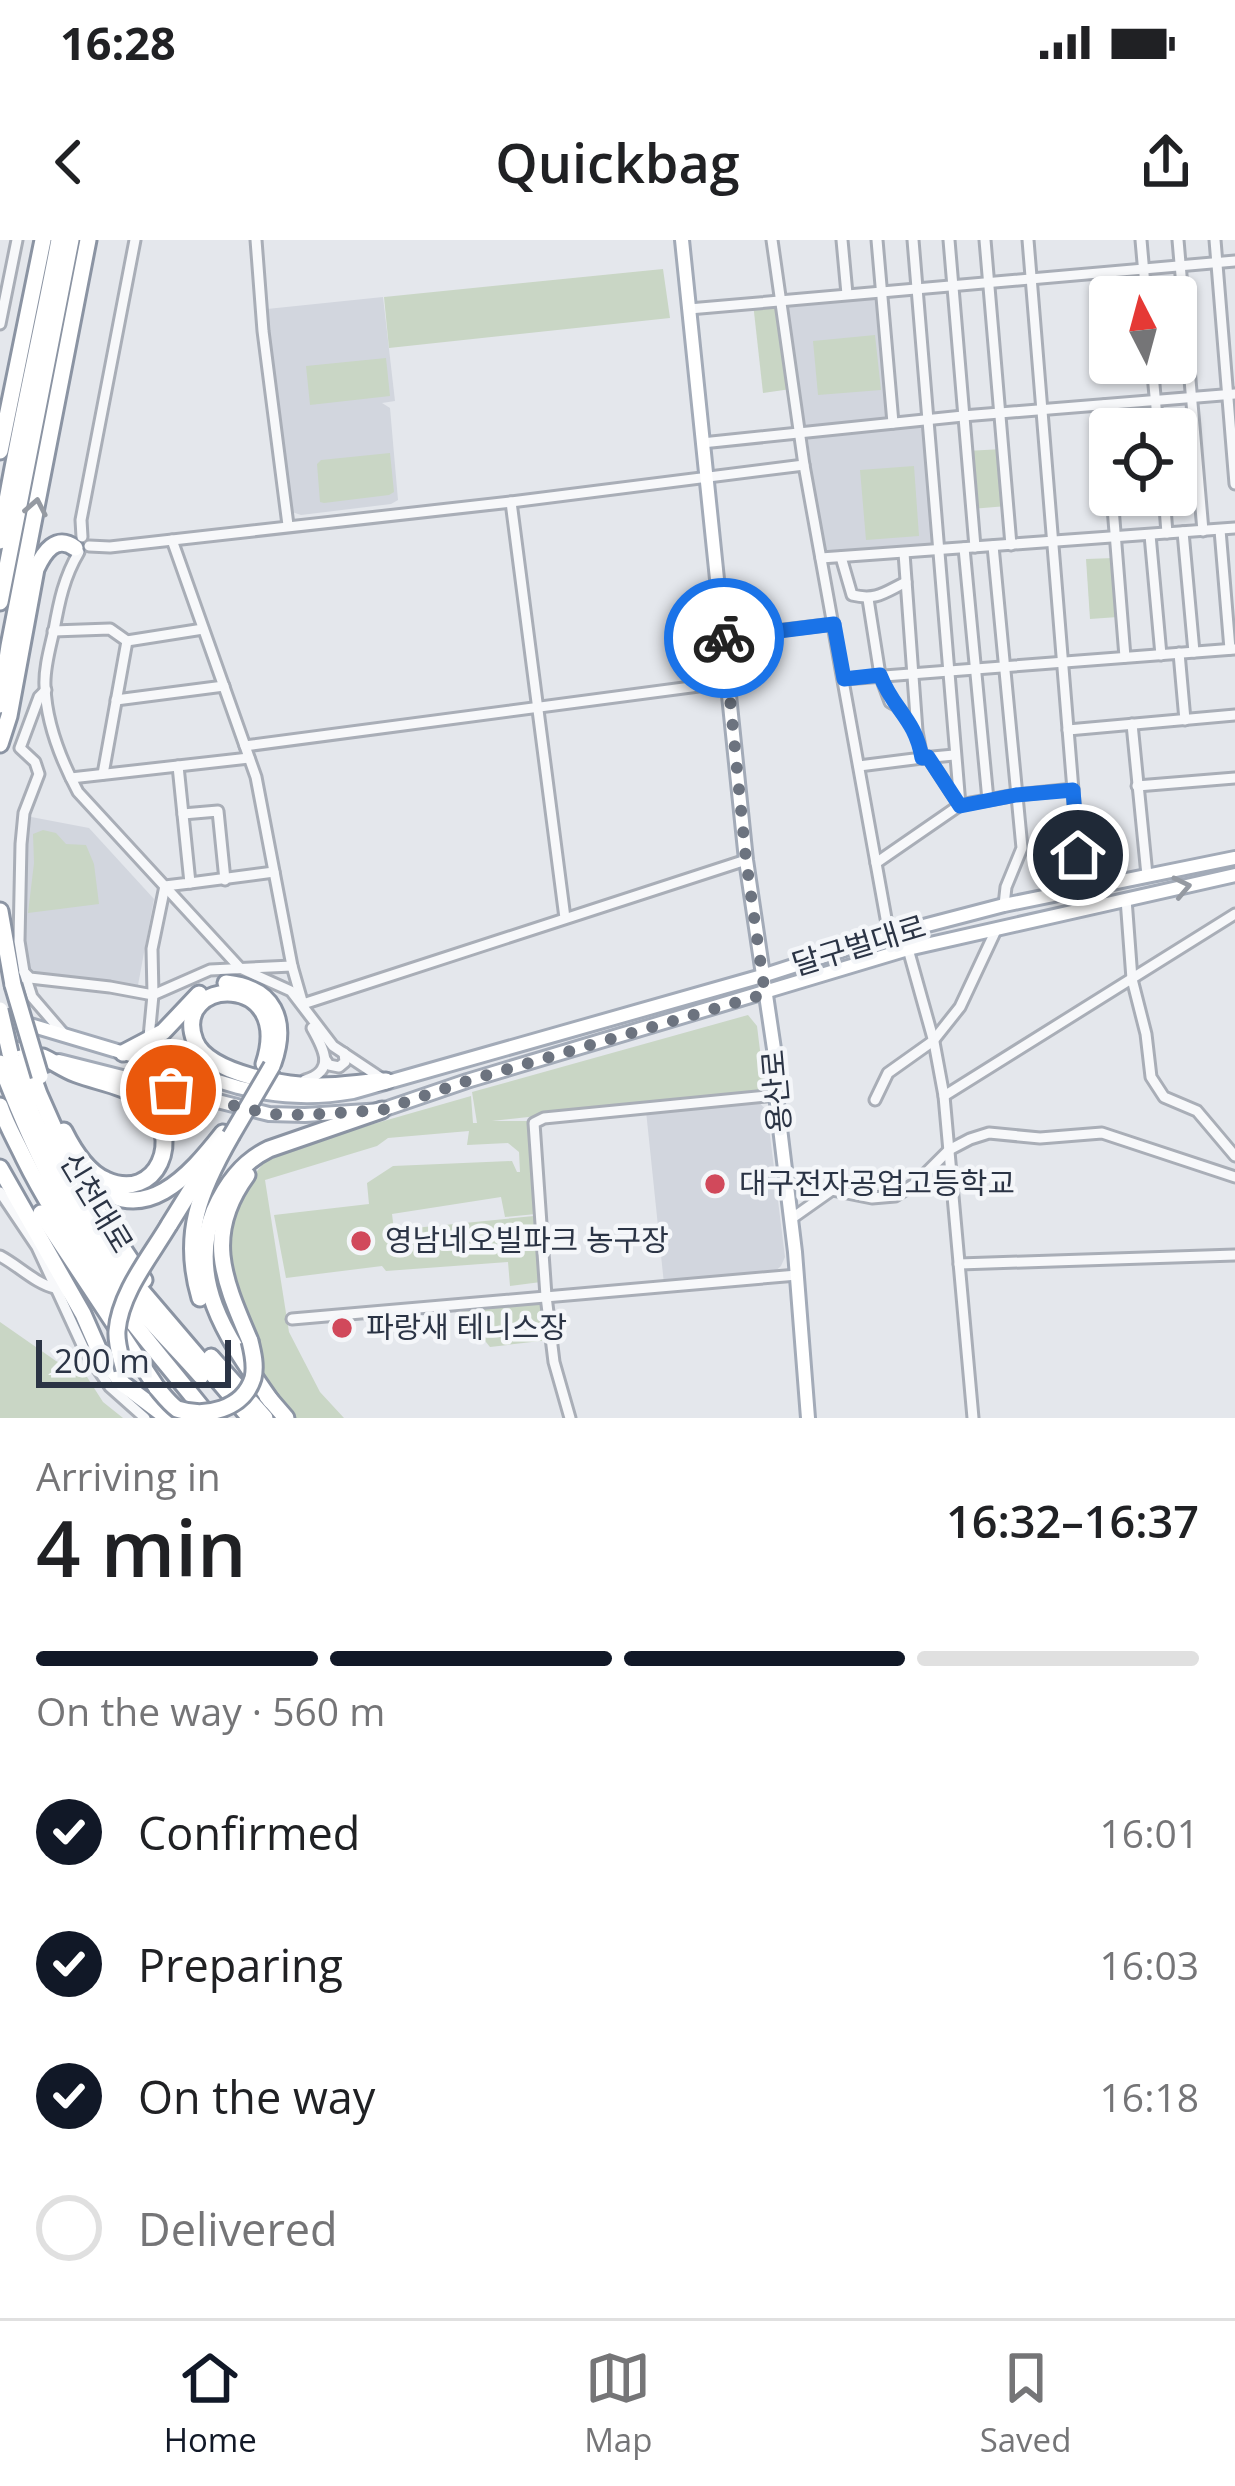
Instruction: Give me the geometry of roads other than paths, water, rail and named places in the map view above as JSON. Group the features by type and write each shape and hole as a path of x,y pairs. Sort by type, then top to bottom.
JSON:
{"highway":[{"path":"0,452 43,240"},
{"path":"0,541 58,240"},
{"path":"0,602 70,240"},
{"path":"0,705 88,240"},
{"path":"0,744 43,554 54,544 81,546"},
{"path":"0,910 40,1076 67,1138 96,1186 133,1200 155,1196 176,1184 227,1134"},
{"name":"신천대로","path":"0,948 14,976 16,1055 78,1182 143,1278 265,1418"},
{"path":"123,1053 163,1032 196,995 212,986 248,986 269,1002 278,1020 280,1045 271,1071 169,1225 121,1311 117,1343 124,1370 156,1416"},
{"path":"271,1071 267,1020 260,1007 231,992 203,1000 193,1027 196,1043 209,1058 233,1070 271,1071 323,1086 386,1081"},
{"path":"0,1013 32,1114 110,1254 250,1418"},
{"path":"16,1055 137,1096 162,1123 166,1146 153,1174 123,1184 92,1171 67,1138"},
{"path":"16,1055 32,1146 95,1253 236,1418"},
{"path":"271,1401 230,1341 206,1281 205,1241 222,1193 254,1156 382,1110"},
{"path":"2,1111 39,1210 157,1388 181,1412 205,1417 235,1406 253,1377 255,1364 223,1270 222,1232 229,1207 243,1179 264,1157 288,1143"},
{"name":"신천대로","path":"2,1111 43,1196 78,1251 210,1418"},
{"path":"227,1134 197,1204 192,1228 196,1283 211,1326 224,1346 286,1418"},
{"path":"0,1168 83,1314 101,1355 156,1416"}],"main road":[{"name":"용산로","path":"682,240 746,860 774,1049 808,1418"},
{"name":"달구벌대로","path":"0,1013 271,1095 318,1098 762,976 889,935 1004,905 1235,858"},
{"name":"달구벌대로","path":"16,1055 269,1114 382,1110 908,949 1235,875"}],"street":[{"path":"0,324 5,273 17,240"},
{"path":"135,240 81,520 81,546 61,591 53,631 46,690 51,725 78,792 240,968 291,991 333,1046 386,1081"},
{"path":"256,240 287,525"},
{"path":"772,240 804,465 889,935"},
{"path":"842,240 847,295"},
{"path":"878,240 892,423"},
{"path":"913,240 960,806"},
{"path":"949,240 975,668 988,800"},
{"path":"985,240 1011,545"},
{"path":"1028,240 1081,888"},
{"path":"1141,240 1145,276"},
{"path":"1178,240 1203,531"},
{"path":"1215,240 1232,394 1235,484"},
{"path":"689,309 1235,261"},
{"path":"1154,384 1156,408"},
{"path":"702,442 1232,394"},
{"path":"81,546 110,548 804,465"},
{"path":"511,502 565,918"},
{"path":"1114,516 1125,657"},
{"path":"1166,516 1167,533"},
{"path":"820,558 1235,529"},
{"path":"844,679 1233,649 1220,530"},
{"path":"1184,532 1194,652"},
{"path":"1150,535 1161,655"},
{"path":"172,540 256,777 292,966 306,1017 324,1050 324,1068 311,1079 271,1071"},
{"path":"993,546 1022,848 1004,905"},
{"path":"904,553 918,733 925,758 960,806"},
{"path":"841,557 852,596 880,596 906,582"},
{"path":"868,599 880,675 890,702 918,733"},
{"path":"724,637 834,624"},
{"path":"53,631 110,628 127,641 203,629"},
{"path":"104,774 127,641"},
{"path":"1179,653 1185,720"},
{"path":"71,778 178,766 537,706 729,682"},
{"path":"116,700 224,686"},
{"path":"46,690 20,748 35,762 39,774 24,814 20,941 14,976 67,1036"},
{"path":"1068,730 1235,716"},
{"path":"1132,724 1147,875"},
{"path":"859,766 954,755"},
{"path":"178,766 190,884"},
{"path":"1137,786 1235,778"},
{"path":"876,862 960,806 1073,790"},
{"path":"183,814 218,811 225,880"},
{"path":"303,1004 746,860"},
{"path":"165,886 274,872"},
{"path":"147,1041 151,1034 152,949 165,886"},
{"path":"1126,899 1132,979 1151,1077 1165,1097 1197,1111 1235,1156"},
{"path":"944,1096 1235,914"},
{"path":"875,1100 889,1072 934,1040 960,1007 997,928"},
{"name":"달구벌대로","path":"908,949 934,1040 944,1096 973,1418"},
{"path":"14,976 153,995 210,970 292,966"},
{"path":"325,1059 339,1067 345,1061 344,1053"},
{"path":"570,1418 554,1362 534,1123 544,1118 776,1095"},
{"path":"791,1219 832,1190 872,1198 895,1196 916,1183 949,1150 989,1133 1040,1138 1102,1133 1235,1177"},
{"path":"0,1192 37,1247 85,1349 110,1387 156,1416"},
{"path":"959,1264 1235,1255"},
{"path":"0,1256 55,1288"},
{"path":"292,1319 797,1275"}],"place":[{"name":"대구전자공업고등학교","path":"715,1184"},
{"name":"영남네오빌파크 농구장","path":"361,1241"},
{"name":"파랑새 테니스장","path":"342,1328"}]}
